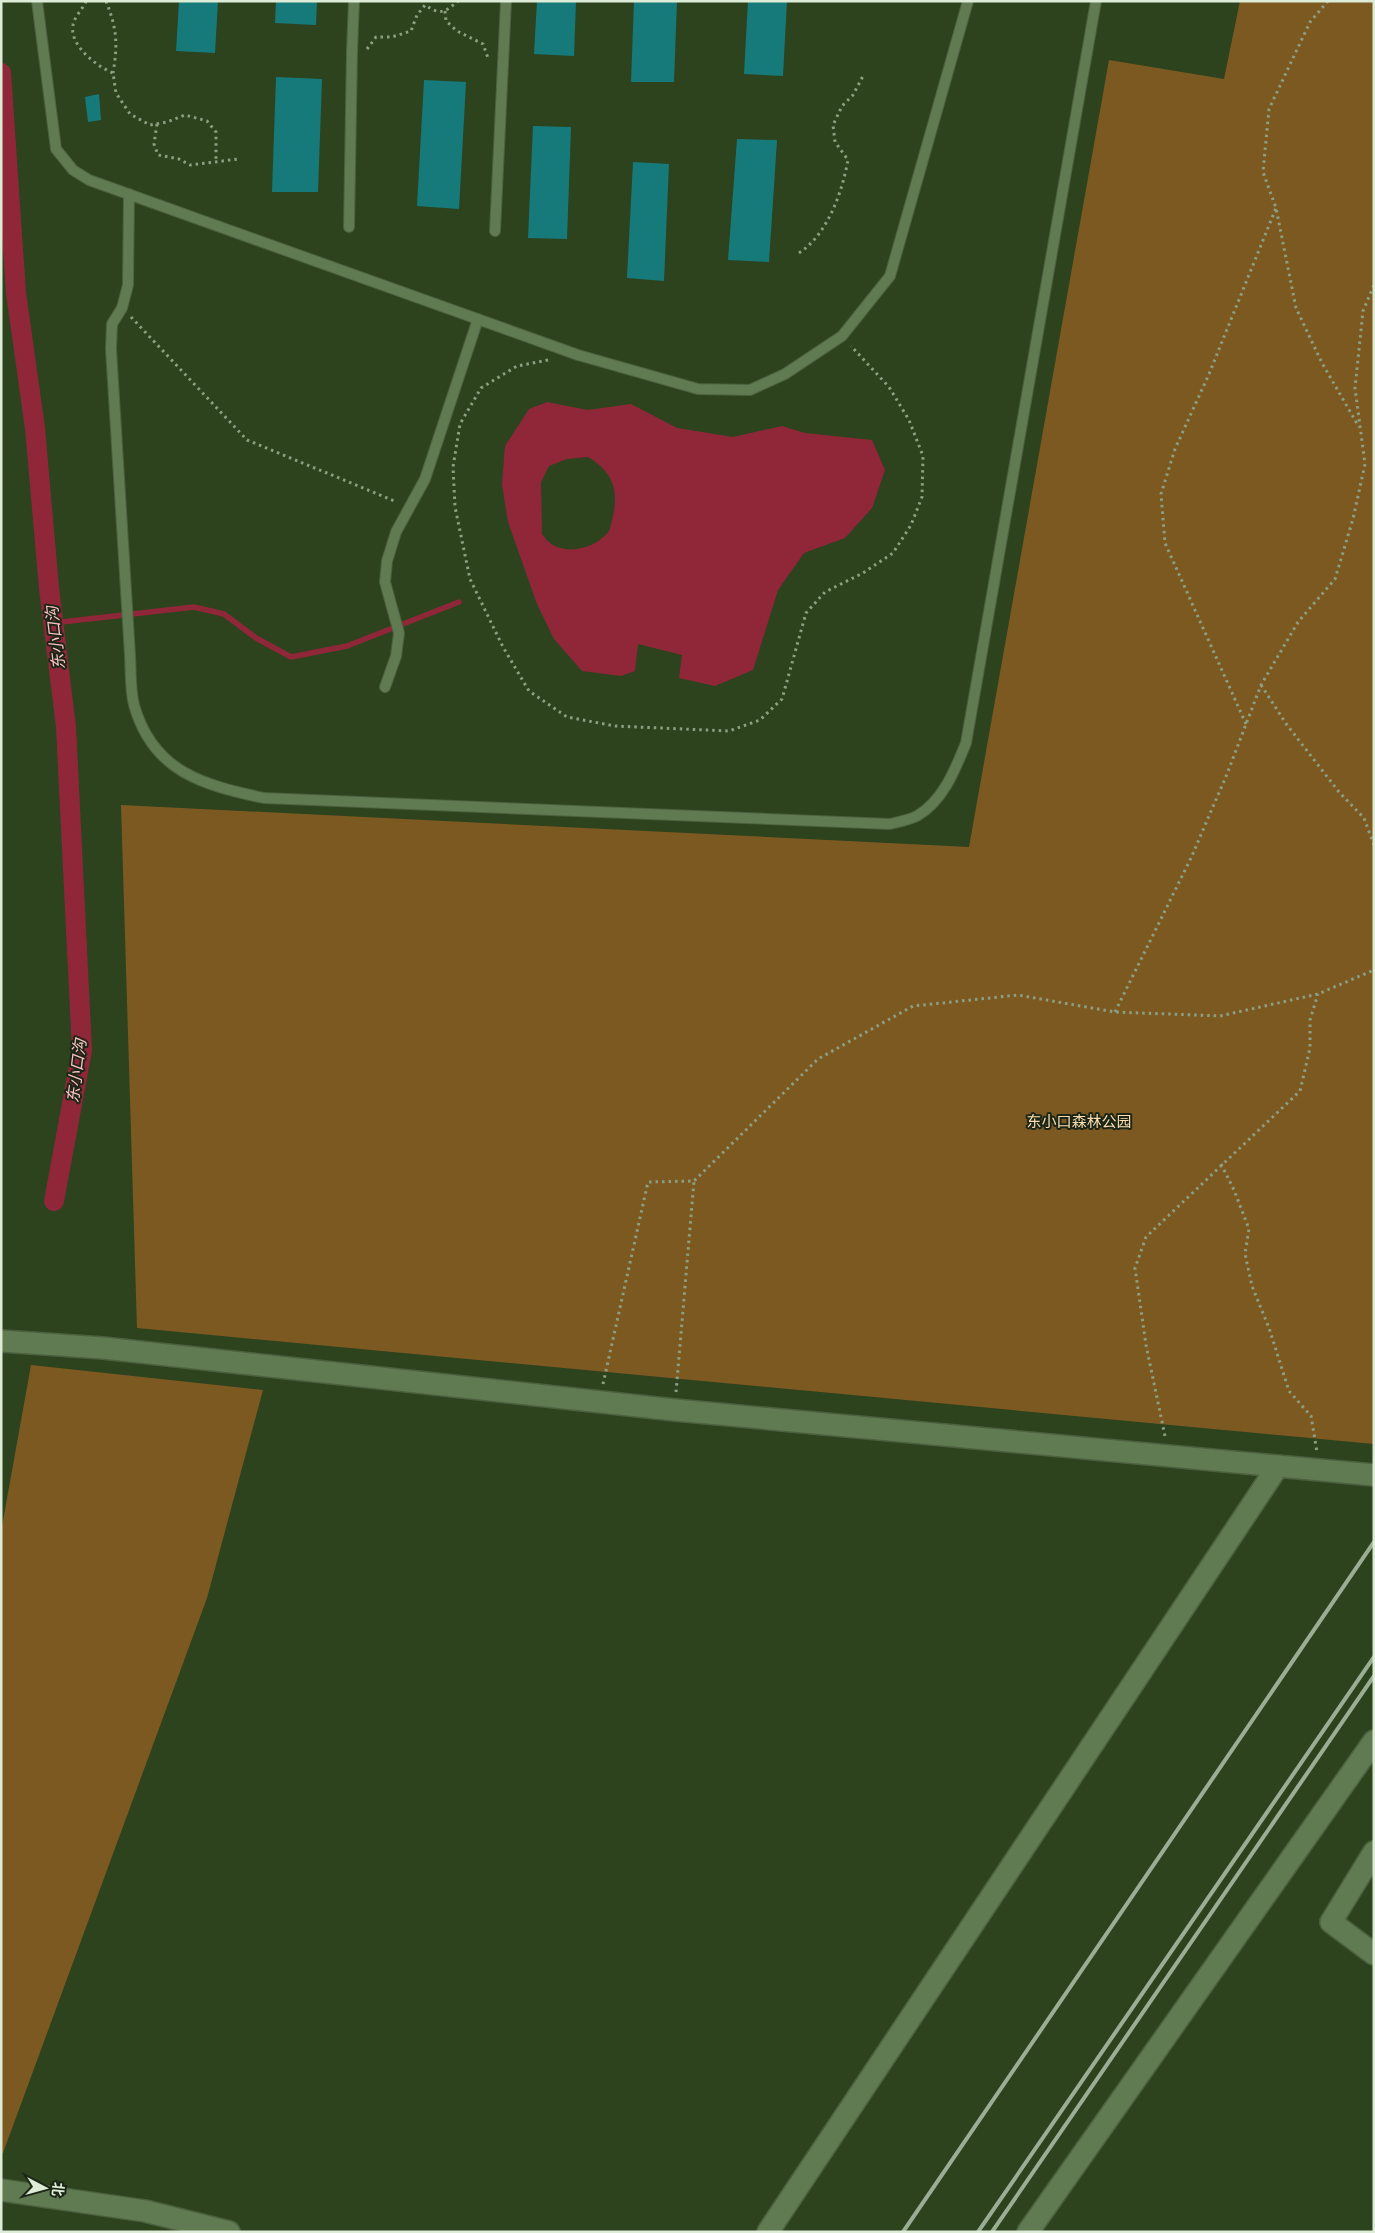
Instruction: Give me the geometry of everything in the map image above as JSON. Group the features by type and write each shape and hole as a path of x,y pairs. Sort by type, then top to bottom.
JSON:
{"street":[{"path":"1,1342 103,1348 675,1410 1374,1475"},
{"path":"768,2232 1278,1466"},
{"path":"1028,2232 1374,1741"},
{"path":"1374,1852 1330,1922 1374,1954"},
{"path":"1,2190 145,2211 229,2232"}],"lane":[{"path":"37,1 56,149 73,170 88,180 578,355 698,389 750,390 785,374 842,336 890,276 968,1"},
{"path":"349,227 354,1"},
{"path":"495,231 506,1"},
{"path":"129,194 128,285 122,308 112,324 111,349 128,624 134,704 148,739 170,764 201,781 229,791 264,798 890,824 916,817 937,798 955,772 966,743 1096,1"},
{"path":"385,687 396,656 399,633 385,582 387,561 396,532 425,479 478,319"}],"path":[{"path":"86,1 72,23 73,35 84,52 102,69 113,73"},
{"path":"106,1 115,23 117,47 113,73 116,93 130,114 150,125 185,115 207,121 216,132 216,161"},
{"path":"352,51 368,49 376,37 392,38 411,31 424,3 435,12 445,11 458,1"},
{"path":"1328,1 1310,22 1269,108 1263,172 1276,208 1296,308 1322,363 1360,428"},
{"path":"445,11 446,21 457,31 483,44 490,73 502,75"},
{"path":"799,253 808,247 830,214 844,179 848,160 835,142 834,125 842,106 853,96 863,76"},
{"path":"157,124 154,144 158,155 179,159 190,165 239,159"},
{"path":"1246,724 1165,543 1161,494 1175,449 1209,374 1276,208"},
{"path":"1115,1012 1191,858 1261,685 1298,622 1335,579 1353,519 1365,464 1355,388 1363,311 1374,285"},
{"path":"122,308 247,440 409,507"},
{"path":"578,355 517,366 482,388 460,424 453,467 455,507 470,579 503,647 529,691 567,717 615,726 729,732 760,720 782,699 806,613 825,592 863,573 893,553 911,525 922,497 923,456 909,420 889,387 842,336"},
{"path":"1261,685 1287,725 1333,784 1364,818 1374,844"},
{"path":"675,1410 694,1181 818,1059 913,1006 1018,994 1115,1012 1220,1016 1318,994 1374,970"},
{"path":"1171,1456 1162,1425 1146,1345 1135,1268 1146,1237 1300,1090 1310,1048 1310,1020 1318,994"},
{"path":"1221,1164 1234,1190 1249,1229 1245,1254 1252,1286 1269,1328 1289,1391 1311,1416 1320,1470"},
{"path":"599,1402 648,1182 694,1181"}],"green space":[{"name":"东小口森林公园","path":"1240,1 1374,1 1374,1444 137,1328 121,805 969,847 1109,60 1224,79"},
{"path":"31,1365 263,1390 207,1598 3,2153 1,2153 1,1532"}],"shaded area":[{"path":"547,402 588,410 631,404 677,428 733,437 782,426 805,433 872,440 885,470 872,508 845,538 804,553 778,590 753,670 715,686 679,678 682,655 638,644 635,671 621,676 582,671 554,639 537,604 508,522 502,484 505,446 529,409","holes":["588,457 596,462 608,475 614,489 615,506 609,531 598,541 583,548 568,549 553,545 542,534 541,482 549,466 567,459"]}],"building":[{"path":"179,1 218,1 215,53 176,51"},
{"path":"276,1 317,1 316,25 275,23"},
{"path":"537,1 576,1 574,56 534,54"},
{"path":"634,1 677,1 674,82 631,82"},
{"path":"748,1 787,1 783,76 744,74"},
{"path":"276,77 322,79 318,192 272,192"},
{"path":"424,80 466,82 459,209 417,206"},
{"path":"99,94 101,120 88,122 85,97"},
{"path":"533,126 571,127 567,239 528,238"},
{"path":"737,139 777,140 769,262 728,260"},
{"path":"633,162 669,164 664,281 627,278"}],"waterway":[{"name":"东小口沟","path":"1,73 16,293 35,428 49,588 66,727 82,1050 54,1201"},
{"path":"53,623 194,607 224,614 256,638 291,657 347,646 459,602"}],"railway":[{"path":"903,2232 1374,1542"},
{"path":"978,2232 1374,1657"},
{"path":"992,2232 1374,1676"}]}
